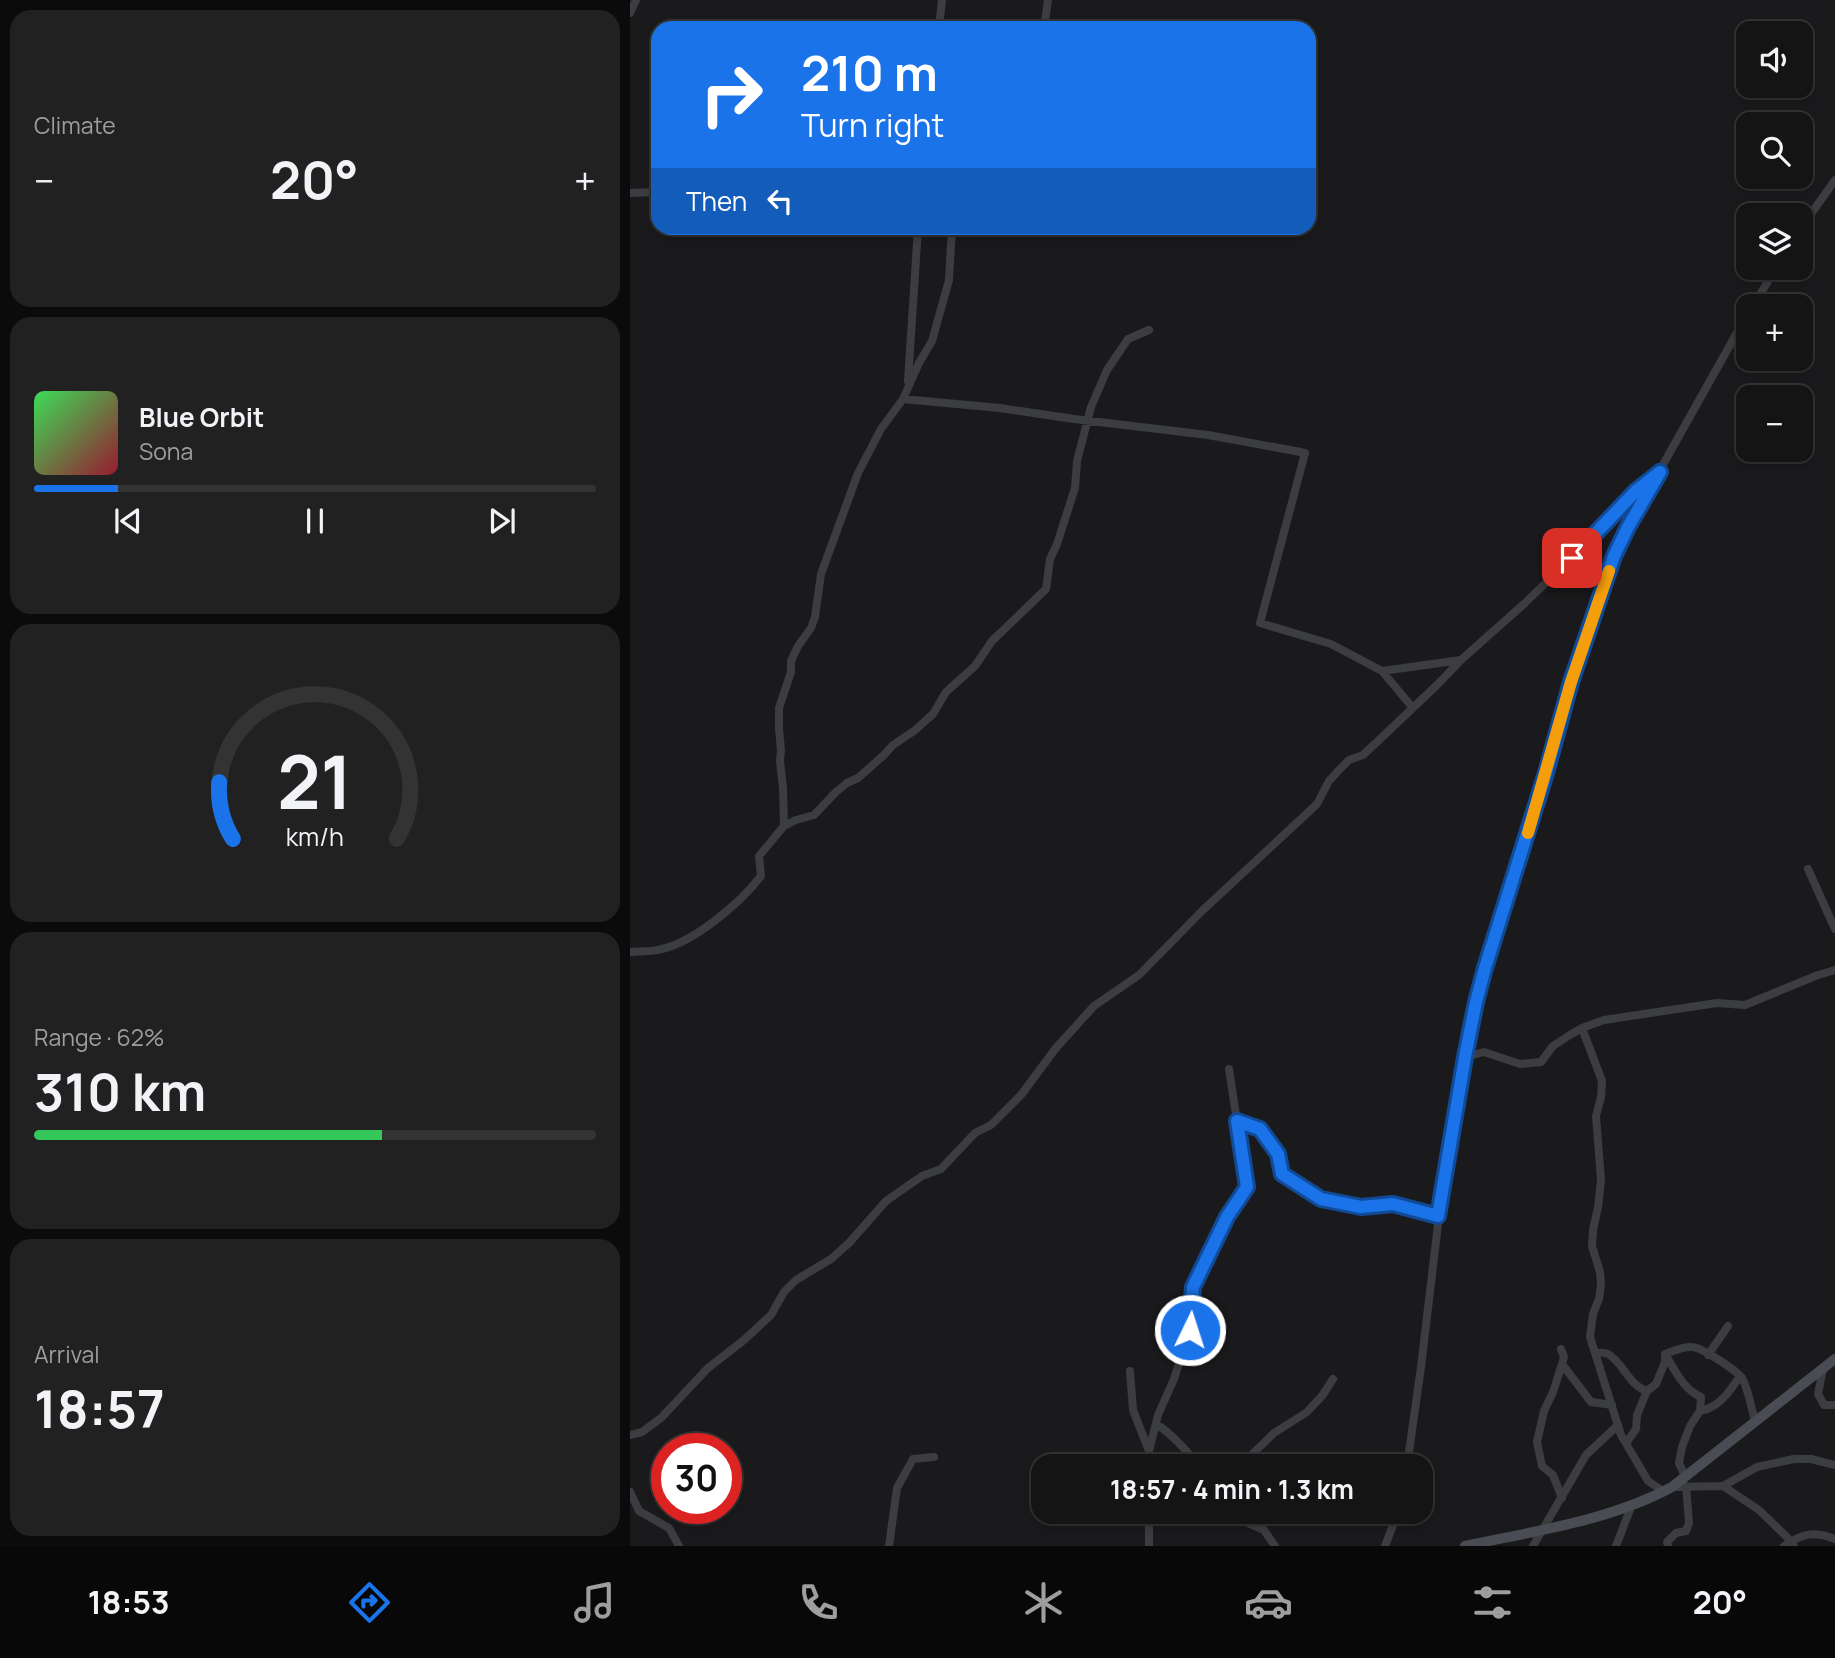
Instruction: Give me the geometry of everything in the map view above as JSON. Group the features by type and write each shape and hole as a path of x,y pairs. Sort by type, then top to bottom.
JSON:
{"street":[{"path":"630,13 636,0"},
{"path":"940,21 942,0"},
{"path":"1045,21 1048,0"},
{"path":"1813,211 1835,180"},
{"path":"630,193 651,192"},
{"path":"907,387 918,235"},
{"path":"784,826 779,708 791,672 790,661 815,617 821,574 858,472 881,429 903,399 932,341 949,279 952,235"},
{"path":"630,952 663,949 695,934 747,894 761,876 759,856 784,826 814,815 836,792 858,778 893,745 933,714 946,692 975,666 992,641 1046,589 1050,559 1075,488 1077,461 1091,407 1107,370 1128,340 1149,330"},
{"path":"1409,1454 1438,1216 1465,1057 1485,968 1546,773 1571,682 1614,556 1736,335"},
{"path":"903,399 1000,408 1208,436 1303,453 1259,624 1331,644 1382,671 1412,707"},
{"path":"630,1435 642,1432 662,1418 708,1368 771,1315 784,1292 796,1280 831,1259 886,1201 922,1176 941,1169 975,1133 991,1125 1021,1095 1056,1048 1094,1006 1139,975 1202,911 1317,804 1329,781 1349,760 1363,755 1534,594 1636,491 1660,472"},
{"path":"1382,671 1461,660"},
{"path":"1808,869 1835,929"},
{"path":"1465,1057 1484,1052 1520,1064 1541,1062 1553,1046 1582,1028 1604,1020 1717,1003 1745,1005 1835,970"},
{"path":"1582,1028 1602,1081 1596,1116 1601,1180 1592,1246 1601,1285 1590,1337 1626,1443 1648,1481 1668,1489"},
{"path":"1149,1451 1158,1415 1174,1379 1190,1330 1193,1287 1227,1217 1247,1187 1229,1069"},
{"path":"1237,1121 1260,1129 1278,1154 1282,1174 1321,1199 1361,1207 1393,1204 1438,1216"},
{"path":"1708,1355 1728,1326"},
{"path":"1665,1354 1689,1346 1721,1360 1743,1379 1755,1420"},
{"path":"1561,1349 1564,1357 1544,1411 1537,1441 1542,1466 1553,1475 1562,1498"},
{"path":"1595,1353 1608,1354 1638,1389 1647,1391"},
{"path":"1626,1443 1636,1429 1637,1415 1647,1391 1656,1384 1665,1362 1665,1354"},
{"path":"1665,1354 1680,1378 1693,1393 1701,1397 1700,1411 1690,1426 1679,1463 1686,1481 1689,1523 1686,1531 1676,1533 1667,1542 1668,1546"},
{"path":"1465,1546 1631,1507 1686,1481 1755,1420 1835,1359"},
{"path":"1562,1364 1591,1402 1612,1405"},
{"path":"1823,1368 1818,1394 1824,1405 1835,1405"},
{"path":"1130,1371 1133,1410 1149,1451"},
{"path":"1700,1411 1707,1410 1727,1396 1740,1376"},
{"path":"1252,1454 1274,1433 1307,1412 1333,1379"},
{"path":"1156,1424 1189,1454"},
{"path":"1532,1546 1586,1455 1618,1425"},
{"path":"889,1546 897,1488 913,1460 934,1457"},
{"path":"1723,1486 1757,1466 1794,1459 1811,1459 1835,1465"},
{"path":"1686,1481 1723,1486 1759,1510 1790,1544 1812,1534 1821,1533 1835,1539"},
{"path":"630,1492 639,1511 669,1528 679,1546"},
{"path":"1616,1546 1631,1507"},
{"path":"1149,1524 1149,1546"},
{"path":"1250,1524 1264,1530 1275,1546"},
{"path":"1385,1546 1393,1524"}],"slow traffic":[{"path":"1528,833 1571,682 1609,571"}],"route":[{"path":"1190,1330 1193,1287 1227,1217 1247,1187 1237,1121 1260,1129 1278,1154 1282,1174 1321,1199 1361,1207 1393,1204 1438,1216 1465,1057 1485,968 1546,773 1571,682 1614,556 1660,472 1636,491 1572,558"}]}
